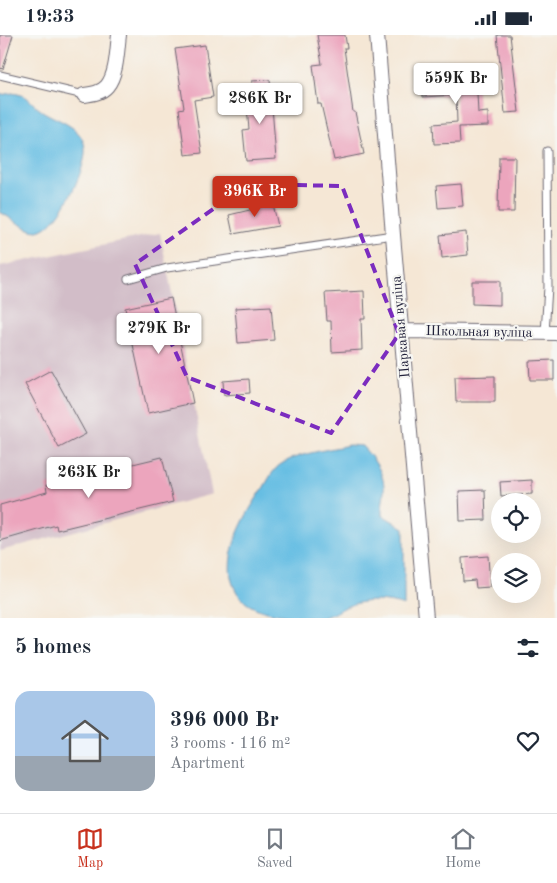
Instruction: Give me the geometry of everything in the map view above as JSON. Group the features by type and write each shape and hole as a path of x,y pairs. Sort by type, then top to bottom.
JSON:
{"street":[{"path":"84,95 98,93 107,86 114,70 119,35"},
{"name":"Паркавая вуліца","path":"377,35 426,618"},
{"name":"Школьная вуліца","path":"402,331 551,333"}],"lane":[{"path":"0,75 84,95"},
{"path":"547,151 548,278 551,333"},
{"path":"128,279 167,267 393,235"}],"highlighted area":[{"path":"249,184 342,186 399,334 331,433 187,377 135,264"}],"shaded area":[{"path":"160,233 212,494 0,551 0,266"}],"water":[{"path":"12,93 25,96 45,113 68,125 75,130 84,143 84,161 69,198 53,221 45,228 37,231 0,212 0,95"},
{"path":"349,445 362,446 374,461 384,484 382,515 404,528 404,606 391,602 362,602 320,618 280,615 251,606 244,601 235,588 231,575 231,560 234,544 254,502 279,465 305,454"}],"building":[{"path":"0,35 13,35 3,69 0,68"},
{"path":"317,35 345,35 347,48 344,48 353,112 355,112 364,154 334,160 321,104 318,104 313,65 322,64"},
{"path":"497,35 510,35 519,112 505,113"},
{"path":"205,45 213,97 194,100 202,153 185,155 179,109 184,108 175,49"},
{"path":"476,73 478,113 488,112 488,126 459,127 460,143 434,144 433,124 457,122 456,95 423,97 422,80 453,78 453,74"},
{"path":"270,80 276,159 246,161 243,130 249,129 247,108 254,107 252,81"},
{"path":"499,157 515,157 514,212 498,212"},
{"path":"461,184 463,206 438,208 436,186"},
{"path":"272,200 278,226 233,234 229,215 254,209 253,204"},
{"path":"466,232 468,255 442,258 440,235"},
{"path":"472,281 500,281 500,305 472,304"},
{"path":"364,291 365,319 361,319 362,350 332,352 331,321 327,321 325,293"},
{"path":"171,298 193,403 148,413 125,308"},
{"path":"271,306 274,340 238,343 235,308"},
{"path":"554,360 554,380 530,380 529,361"},
{"path":"51,370 86,434 59,448 25,384"},
{"path":"495,376 495,402 456,402 455,377"},
{"path":"249,379 250,393 224,395 223,381"},
{"path":"162,457 173,502 57,530 56,525 0,541 0,505 47,492 46,485"},
{"path":"532,480 532,493 501,493 500,482"},
{"path":"485,490 486,520 460,521 459,491"},
{"path":"488,556 490,587 476,588 475,580 463,581 462,558"}]}
